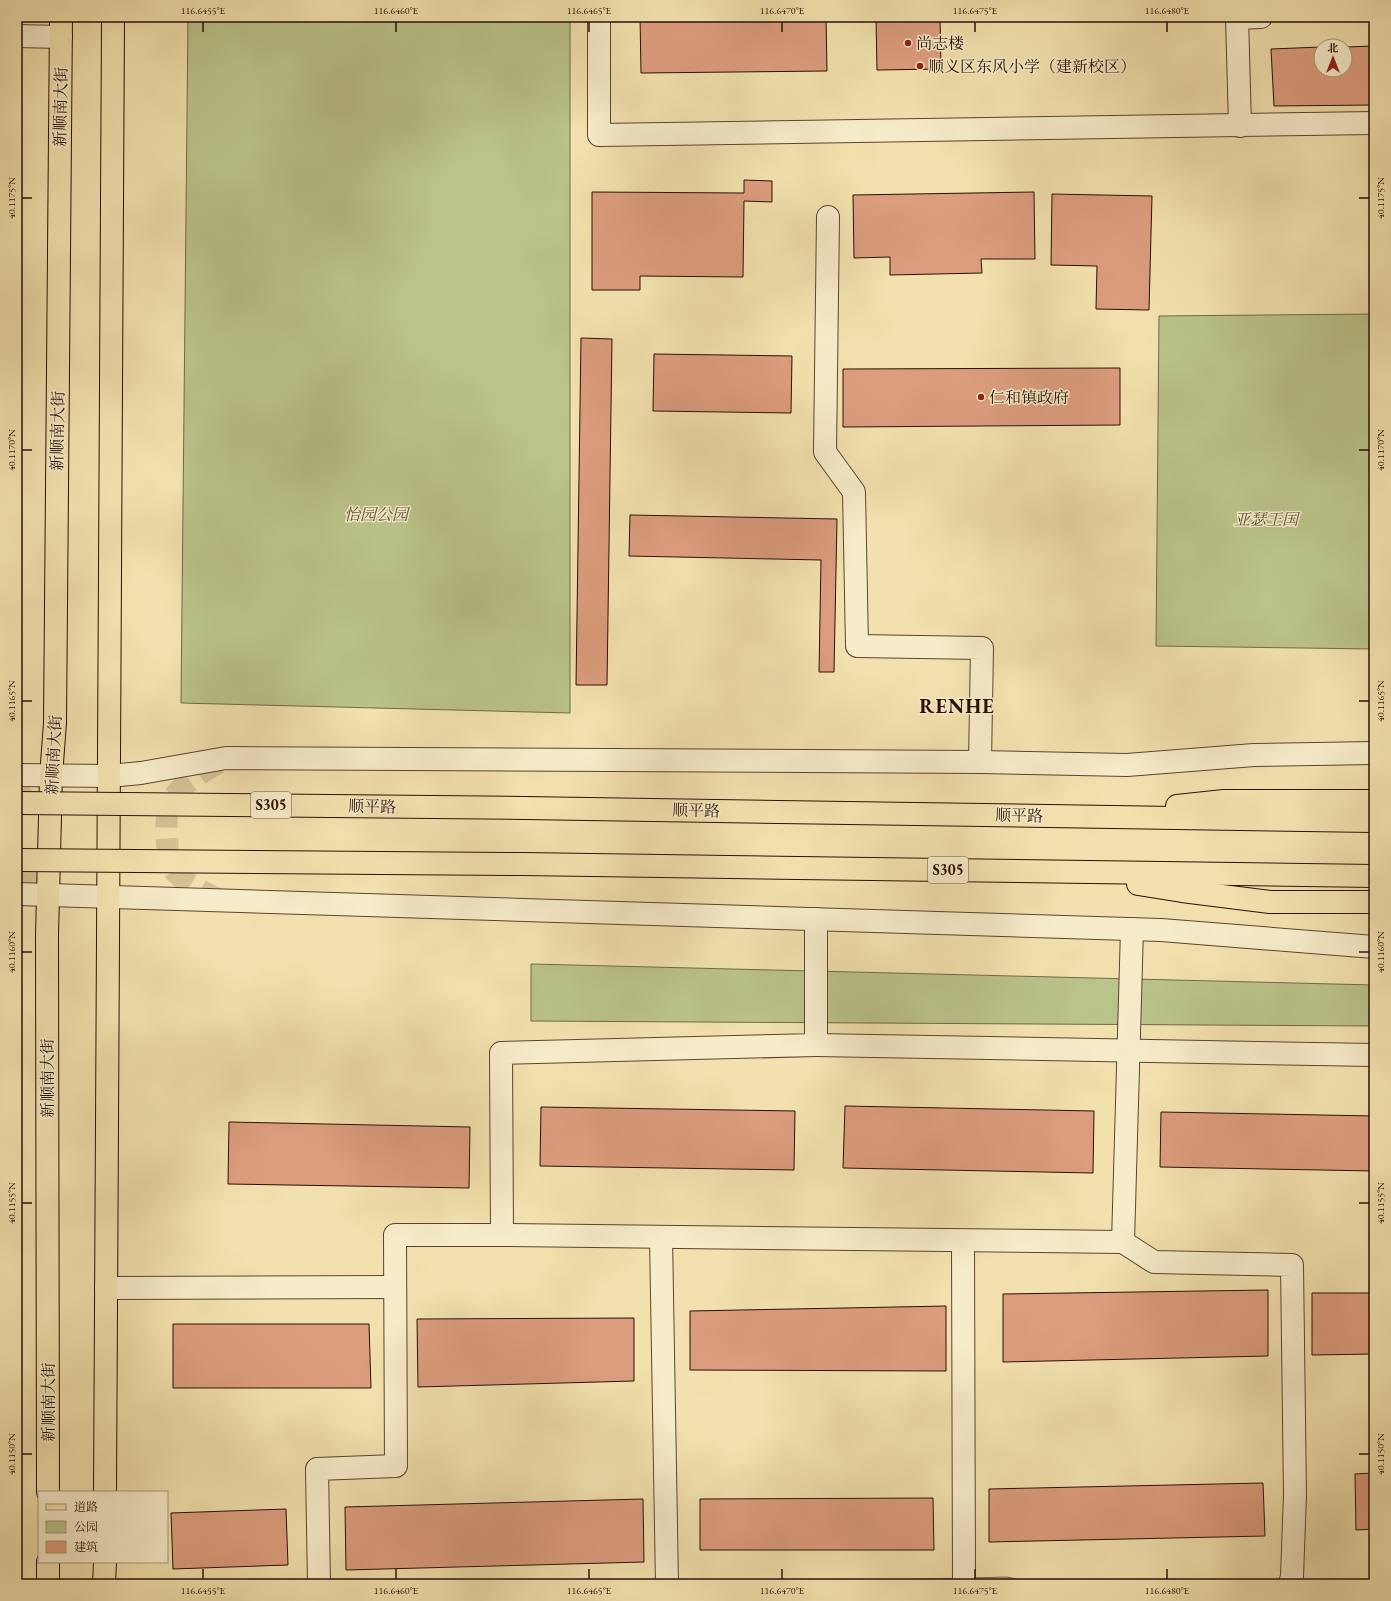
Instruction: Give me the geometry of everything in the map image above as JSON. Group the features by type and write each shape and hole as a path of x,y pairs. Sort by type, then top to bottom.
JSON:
{"main road":[{"path":"105,1491 108,968 107,897 113,17"},
{"name":"新顺南大街","path":"48,1491 47,935 51,776 55,723 61,27"},
{"path":"1083,816 1224,801 1374,801"},
{"name":"顺平路","path":"17,802 548,808 1374,821"},
{"name":"S305","path":"17,860 522,864 1374,876"},
{"path":"1072,872 1182,891 1270,902 1374,902"},
{"path":"48,1563 48,1584"},
{"path":"104,1584 105,1563"}],"street":[{"path":"599,17 599,135 1374,124"},
{"path":"1240,126 1237,17 1261,17"},
{"path":"17,36 61,27"},
{"path":"828,216 824,452 854,492 857,646 982,648 980,762"},
{"path":"17,775 109,776 141,773 226,758 980,762 1127,765 1254,755 1374,753"},
{"path":"17,894 1132,930 1374,947"},
{"path":"816,919 816,1045"},
{"path":"1124,1242 1132,930"},
{"path":"502,1235 500,1052 816,1045 1374,1055"},
{"path":"319,1584 317,1468 396,1466 395,1235 502,1235 1124,1242 1154,1262 1292,1265 1295,1495 1292,1576 1290,1584"},
{"path":"661,1237 667,1584"},
{"path":"963,1241 964,1584"},
{"path":"106,1288 395,1287"}],"green space":[{"name":"怡园公园","path":"188,17 570,17 570,713 181,703"},
{"name":"亚瑟王国","path":"1374,314 1374,649 1156,646 1159,316"},
{"path":"531,964 1374,985 1374,1026 531,1021"},
{"path":"1007,1577 1038,1584 730,1584"}],"building":[{"path":"640,17 826,17 827,71 641,73"},
{"name":"尚志楼","path":"876,17 940,17 941,69 877,70"},
{"path":"1374,46 1374,105 1274,106 1271,49 1313,47 1313,78 1353,78 1353,47"},
{"path":"744,180 772,181 772,202 744,201 743,277 640,276 640,290 592,290 592,192 744,193"},
{"path":"1034,192 1035,259 981,259 982,273 890,275 890,257 854,258 853,195"},
{"path":"1052,194 1152,196 1149,310 1096,309 1097,266 1051,265"},
{"path":"581,338 612,339 607,685 576,685"},
{"path":"654,354 792,356 791,413 653,411"},
{"name":"仁和镇政府","path":"1120,368 1120,425 843,427 843,369"},
{"path":"630,515 837,519 834,672 819,672 821,560 629,556"},
{"path":"845,1106 1094,1111 1093,1173 843,1168"},
{"path":"541,1107 795,1111 794,1170 540,1166"},
{"path":"1161,1112 1374,1116 1374,1171 1160,1167"},
{"path":"229,1122 470,1127 469,1188 228,1184"},
{"path":"1268,1290 1268,1356 1003,1362 1003,1294"},
{"path":"1312,1293 1374,1293 1374,1354 1312,1355"},
{"path":"946,1306 946,1371 690,1370 690,1311"},
{"path":"634,1318 634,1381 418,1387 417,1319"},
{"path":"173,1324 369,1324 371,1388 173,1388"},
{"path":"1374,1473 1374,1529 1356,1530 1355,1474"},
{"path":"1263,1483 1265,1536 989,1542 989,1489"},
{"path":"933,1498 934,1550 700,1550 700,1499"},
{"path":"643,1499 644,1562 346,1570 345,1507"},
{"path":"286,1509 288,1565 173,1569 171,1513"}],"tunnel":[{"path":"220,900 203,892 176,873 169,858 166,825 169,806 177,793 197,776 226,758"},
{"path":"17,807 37,791 51,776"},
{"path":"17,873 30,880 48,896"}],"place":[{"name":"尚志楼","path":"908,43"},
{"name":"顺义区东风小学（建新校区）","path":"920,66"},
{"name":"仁和镇政府","path":"981,397"}],"district":[{"name":"RENHE","path":"957,706"}]}
